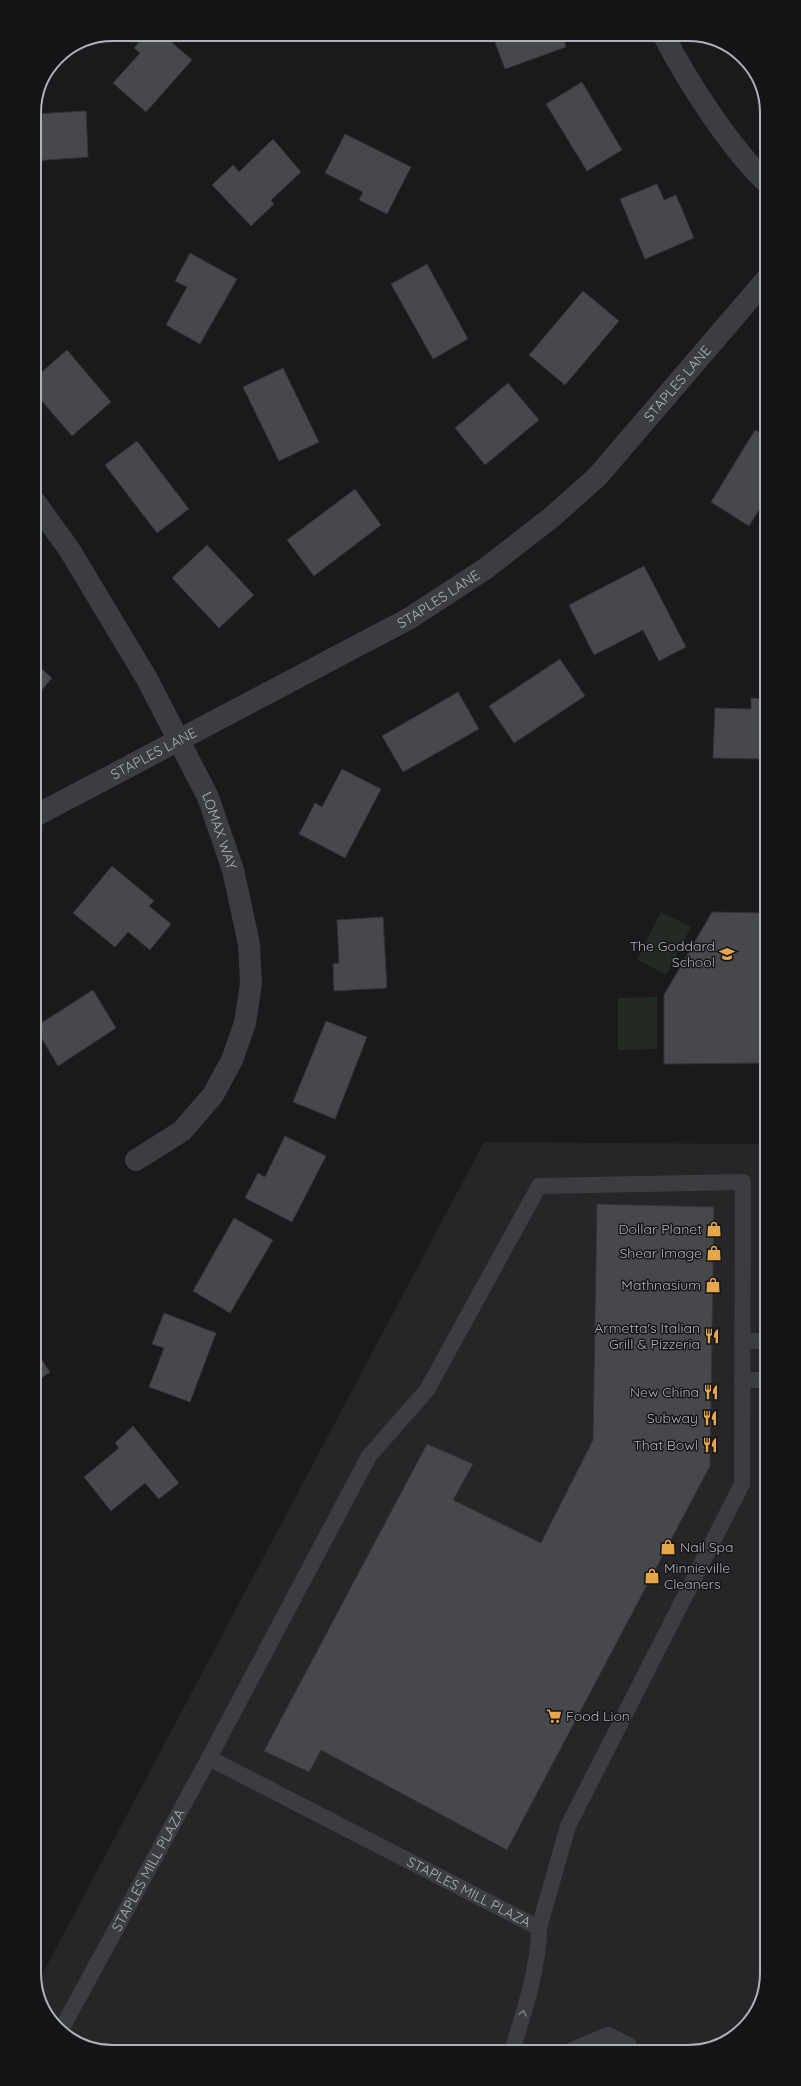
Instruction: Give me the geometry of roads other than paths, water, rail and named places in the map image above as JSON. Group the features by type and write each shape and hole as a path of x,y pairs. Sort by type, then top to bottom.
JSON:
{"street":[{"path":"667,41 707,107 753,169 760,176"},
{"name":"STAPLES LANE","path":"41,813 180,741 410,618 485,569 552,517 597,477 760,286"},
{"name":"LOMAX WAY","path":"41,510 69,549 147,678 208,797 233,870 249,944 251,984 243,1030 232,1060 213,1095 182,1130 136,1160"}],"lane":[{"name":"STAPLES MILL PLAZA","path":"64,2025 209,1758 369,1456 427,1390 539,1186 743,1182 742,1484 568,1826 539,1934 209,1758"},
{"path":"742,1341 760,1341"},
{"path":"742,1380 760,1380"},
{"path":"514,2045 524,2013 539,1934"},
{"path":"584,2045 608,2035 629,2045"}],"place":[{"name":"The Goddard School","path":"727,954"},
{"name":"Dollar Planet","path":"714,1229"},
{"name":"Shear Image","path":"714,1253"},
{"name":"Mathnasium","path":"713,1285"},
{"name":"Armetta's Italian Grill & Pizzeria","path":"712,1336"},
{"name":"New China","path":"711,1392"},
{"name":"Subway","path":"710,1418"},
{"name":"That Bowl","path":"710,1445"},
{"name":"Nail Spa","path":"668,1547"},
{"name":"Minnieville Cleaners","path":"652,1576"},
{"name":"Food Lion","path":"554,1716"}]}
